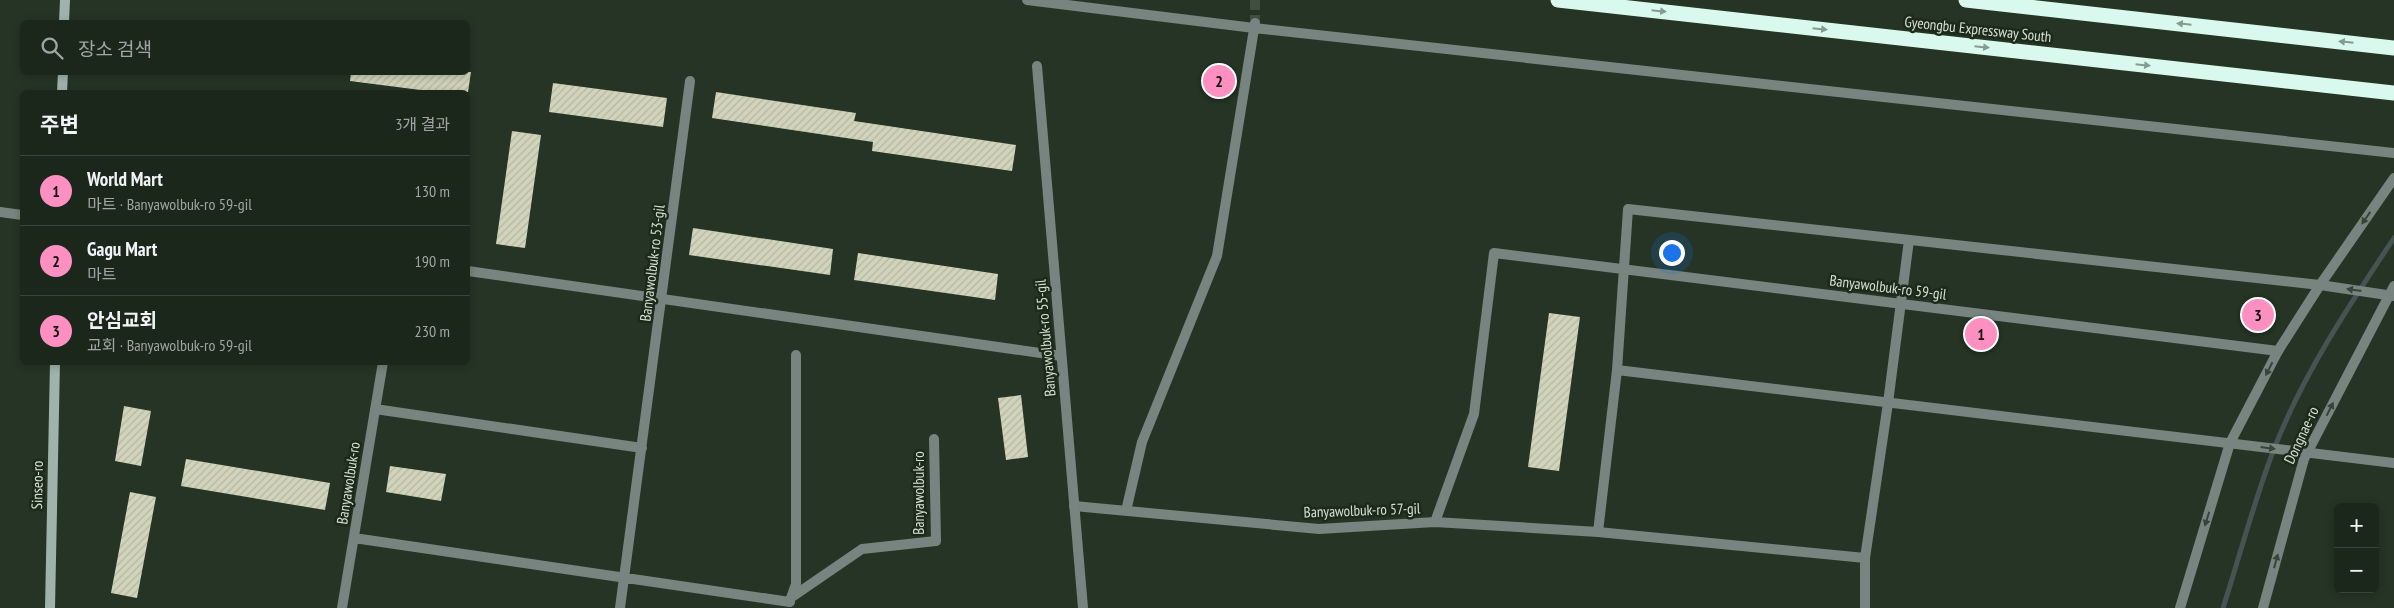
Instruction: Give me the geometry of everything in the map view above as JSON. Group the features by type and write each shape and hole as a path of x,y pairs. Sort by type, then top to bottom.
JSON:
{"highway":[{"name":"Gyeongbu Expressway South","path":"1558,0 2394,93"},
{"path":"1966,0 2394,48"}],"main road":[{"path":"64,20 65,0"},
{"path":"62,90 63,75"},
{"name":"Sinseo-ro","path":"50,608 55,365"}],"street":[{"path":"1027,0 2394,154"},
{"path":"1126,511 1142,442 1217,256 1255,25"},
{"name":"Banyawolbuk-ro 55-gil","path":"1037,66 1082,608"},
{"name":"Banyawolbuk-ro 53-gil","path":"620,608 663,299 690,81"},
{"path":"2180,608 2230,444 2278,351 2320,285 2394,178"},
{"path":"1598,532 1617,370 1622,269 1628,209 2392,292"},
{"path":"0,212 20,215"},
{"path":"1864,608 1864,558 1888,403 1909,240"},
{"name":"Banyawolbuk-ro 57-gil","path":"1074,506 1319,529 1436,522 1474,414 1494,253"},
{"name":"Banyawolbuk-ro 59-gil","path":"1494,253 2278,351"},
{"path":"470,271 1061,356"},
{"name":"Dongnae-ro","path":"2263,608 2307,453 2392,292"},
{"path":"354,538 790,602 796,584 796,355"},
{"name":"Banyawolbuk-ro","path":"342,608 382,365"},
{"path":"1617,370 2394,463"},
{"path":"375,409 642,448"},
{"name":"Banyawolbuk-ro","path":"790,602 862,549 936,541 934,439"},
{"path":"1436,522 1598,532 1864,558"}],"building":[{"path":"471,72 468,90 420,90 350,81 351,75 470,75"},
{"path":"553,83 667,98 663,127 549,112"},
{"path":"716,92 856,113 854,121 1016,145 1012,171 872,151 873,142 712,118"},
{"path":"512,131 541,135 525,248 496,244"},
{"path":"693,228 833,249 830,275 689,255"},
{"path":"858,253 998,274 995,300 854,280"},
{"path":"1549,313 1580,317 1559,471 1528,467"},
{"path":"1021,395 1028,457 1006,460 998,398"},
{"path":"124,406 151,411 141,466 115,461"},
{"path":"186,459 330,483 325,510 181,486"},
{"path":"390,466 446,474 441,501 386,492"},
{"path":"130,492 156,497 137,598 111,593"}],"waterway":[{"path":"2223,608 2260,488 2286,421 2328,340 2394,238"}],"tunnel":[{"path":"1255,0 1255,22"}],"place":[{"name":"Gagu Mart","path":"1219,81"},
{"name":"안심교회","path":"2258,315"},
{"name":"World Mart","path":"1981,334"}]}
